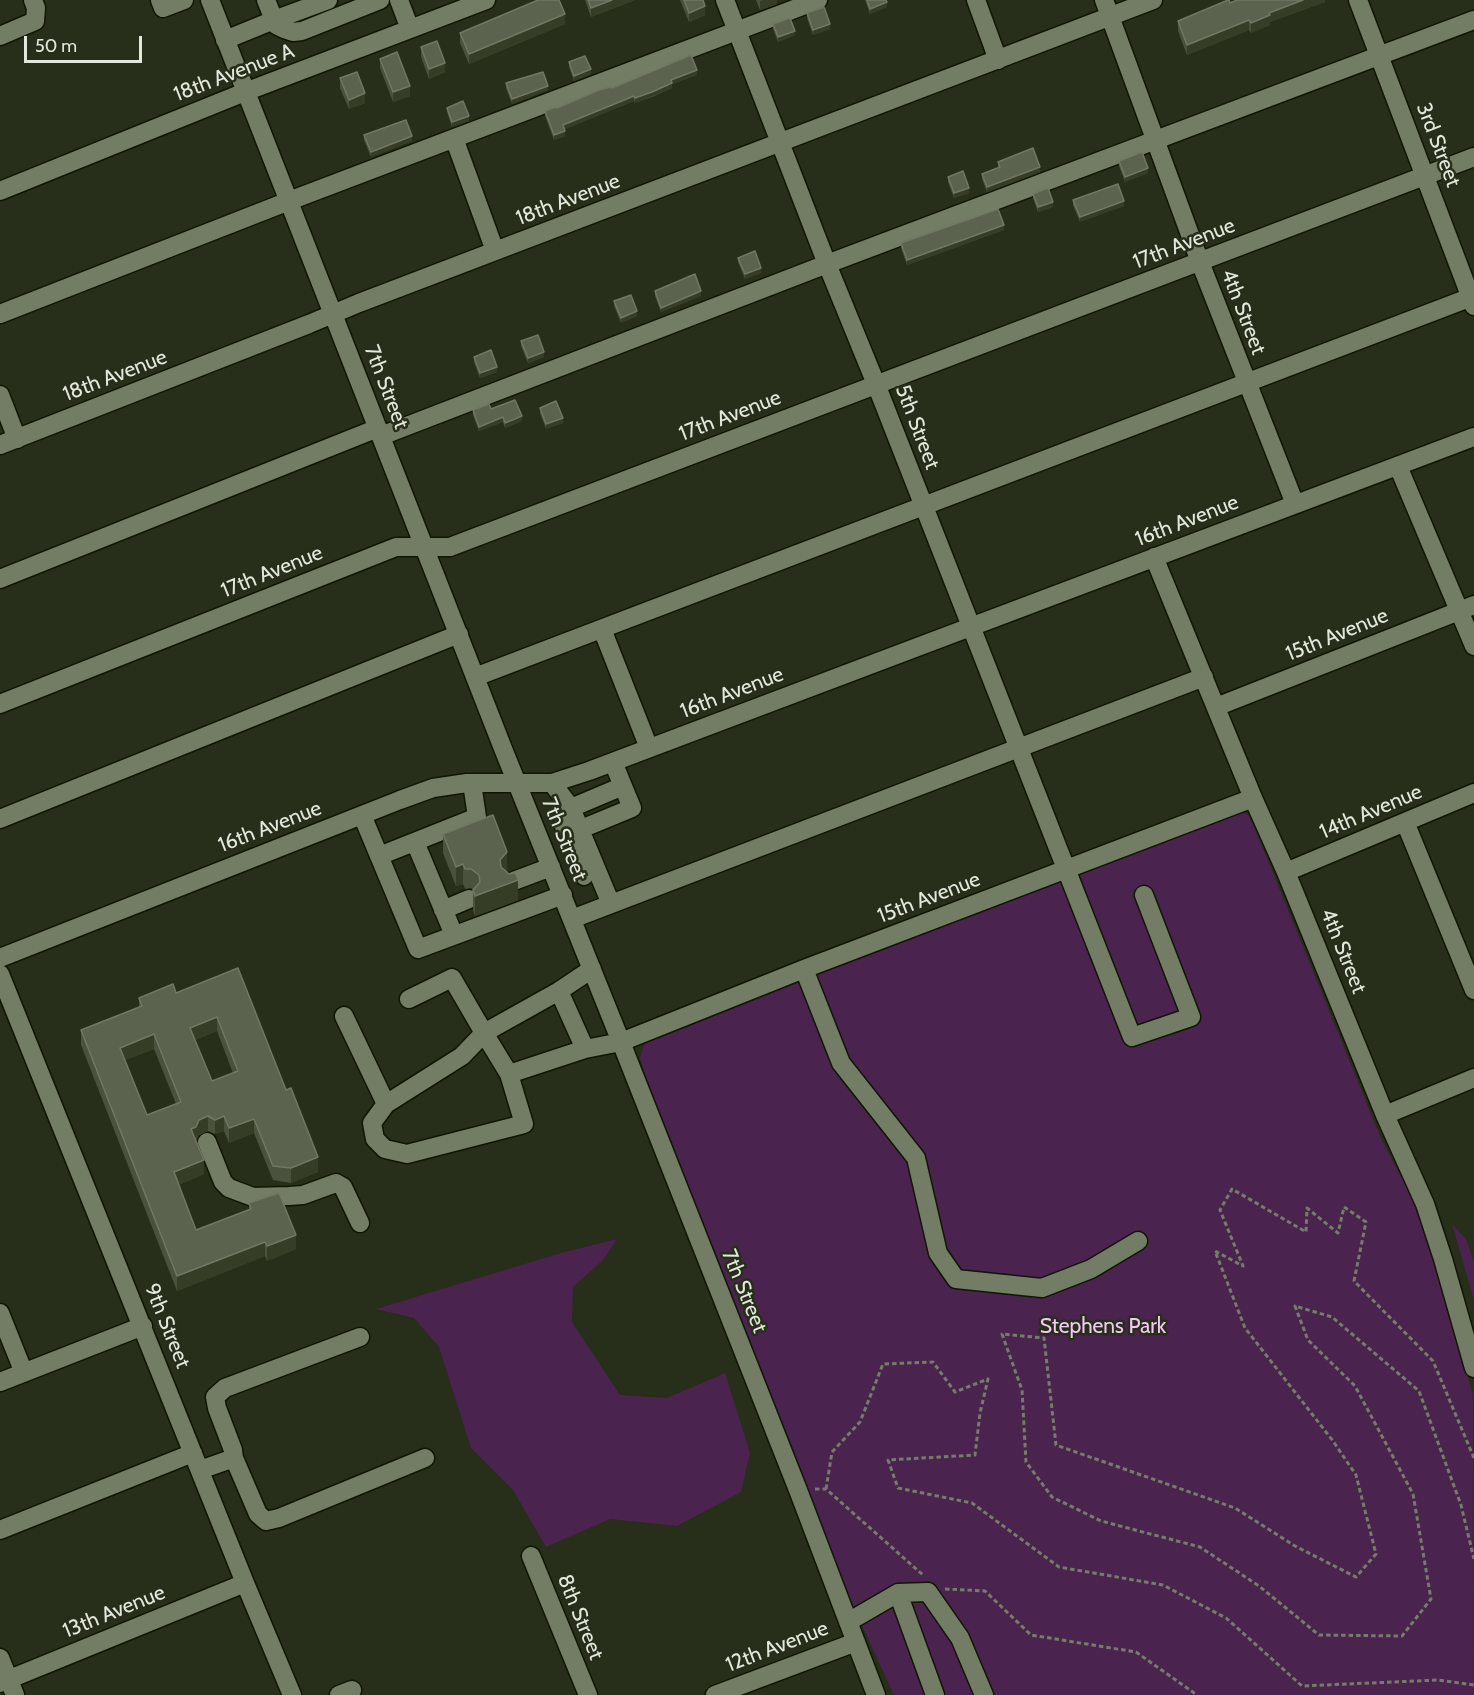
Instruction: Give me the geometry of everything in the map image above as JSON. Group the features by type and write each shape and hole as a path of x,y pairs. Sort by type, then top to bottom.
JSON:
{"street":[{"path":"0,36 35,21 36,8 33,0"},
{"path":"160,0 163,8 184,0"},
{"name":"7th Street","path":"210,0 517,784 794,1479 876,1695"},
{"path":"266,0 276,25 293,32 302,31 380,0"},
{"path":"225,40 328,0"},
{"path":"399,0 411,29"},
{"name":"18th Avenue A","path":"0,190 245,92 486,0"},
{"name":"5th Street","path":"725,0 1132,1037 1191,1017 1144,895"},
{"path":"0,314 289,201 818,0"},
{"path":"976,0 998,60"},
{"name":"18th Avenue","path":"8,442 495,251 998,60 1107,8 1153,0"},
{"name":"3rd Street","path":"1358,0 1473,300"},
{"name":"4th Street","path":"1107,8 1200,262 1295,504"},
{"path":"0,579 380,432 1474,20"},
{"path":"454,138 495,251"},
{"name":"17th Avenue","path":"0,704 396,547 450,547 1474,157"},
{"path":"475,677 1246,383 1473,300"},
{"path":"0,395 8,442"},
{"name":"16th Avenue","path":"0,957 433,788 472,783 552,783 613,762 1474,437"},
{"path":"1398,466 1467,608 1474,646"},
{"name":"4th Street","path":"1154,557 1385,1115 1425,1204 1474,1368"},
{"name":"15th Avenue","path":"1216,707 1467,608"},
{"path":"602,629 649,748"},
{"path":"0,819 459,634"},
{"path":"572,919 1204,677"},
{"path":"538,835 573,820 632,808 613,762"},
{"path":"379,856 477,817 472,783"},
{"path":"552,783 573,820 591,874 611,904"},
{"name":"14th Avenue","path":"1286,872 1474,793"},
{"name":"15th Avenue","path":"509,1074 585,1049 621,1042 804,969 1253,798"},
{"path":"362,815 418,949 561,891 591,874"},
{"path":"1405,822 1474,990"},
{"path":"415,842 454,935"},
{"path":"511,882 551,867"},
{"path":"443,910 469,899"},
{"path":"409,999 452,978 484,1033 509,1074 524,1124 407,1154 385,1149 375,1139 372,1123 386,1104 462,1056 484,1033 592,969"},
{"path":"804,969 841,1063 916,1158 939,1253 956,1279 1042,1287 1091,1269 1138,1241"},
{"name":"9th Street","path":"0,974 244,1583 292,1695"},
{"path":"558,991 585,1049"},
{"path":"344,1016 386,1104"},
{"path":"1385,1115 1474,1078"},
{"path":"207,1142 223,1182 229,1188 252,1197 289,1196 303,1195 336,1183 343,1187 360,1223"},
{"path":"0,1313 24,1373"},
{"path":"0,1382 142,1326"},
{"path":"360,1337 225,1388 215,1397 234,1458 258,1514 266,1521 425,1458"},
{"path":"0,1530 197,1461 234,1458"},
{"name":"8th Street","path":"531,1556 588,1695"},
{"name":"13th Avenue","path":"8,1686 244,1583"},
{"path":"848,1622 898,1593 928,1592 960,1638 984,1695"},
{"path":"898,1593 935,1695"},
{"name":"12th Avenue","path":"715,1695 856,1642"},
{"path":"0,1658 8,1686"}],"path":[{"path":"1474,1458 1433,1361 1354,1281 1366,1222 1344,1207 1338,1233 1306,1208 1306,1232 1232,1189 1220,1210 1243,1266 1215,1251 1245,1328 1356,1475 1376,1554 1356,1577 1295,1546 1235,1508 1056,1445 1044,1338 1002,1334 1022,1390 1026,1462 1052,1497 1101,1521 1200,1546 1259,1586 1318,1635 1402,1636 1431,1599 1413,1494 1355,1386 1308,1340 1295,1306 1332,1317 1419,1391 1461,1505 1474,1559"},
{"path":"929,1581 826,1489 832,1452 860,1422 883,1364 933,1362 955,1392 988,1379 980,1413 975,1455 888,1460 898,1488 972,1503 1059,1567 1163,1585 1226,1618 1302,1686 1438,1680 1474,1684"},
{"path":"938,1589 985,1591 1031,1635 1136,1652 1197,1695"}],"green space":[{"name":"Stephens Park","path":"1238,812 1244,812 1249,816 1253,824 1382,1141 1412,1197 1435,1261 1473,1395 1474,1695 894,1695 851,1602 703,1229 649,1088 640,1058 642,1050 645,1043 659,1034"},
{"path":"1452,1224 1466,1239 1474,1262 1474,1300"},
{"path":"617,1239 603,1260 573,1287 572,1322 620,1395 667,1398 725,1373 750,1453 741,1492 677,1526 610,1519 546,1547 513,1490 471,1448 439,1347 414,1318 376,1309 561,1253"}],"building":[{"path":"538,0 559,0 565,14 469,54 460,33"},
{"path":"588,0 612,0 591,8"},
{"path":"684,0 703,0 705,6 689,13"},
{"path":"867,0 886,0 887,2 870,9"},
{"path":"1229,0 1230,3 1237,0 1303,0 1269,13 1270,15 1251,23 1249,20 1187,45 1178,21"},
{"path":"824,7 830,24 813,30 807,13"},
{"path":"790,18 795,31 778,37 773,24"},
{"path":"437,41 445,63 429,69 421,47"},
{"path":"397,52 410,86 393,92 380,59"},
{"path":"691,55 697,70 671,80 672,83 652,92 635,98 634,96 563,125 565,131 554,135 545,111 599,90 612,88"},
{"path":"585,56 591,69 574,76 569,62"},
{"path":"357,72 365,93 349,100 340,78"},
{"path":"543,72 548,86 512,99 506,83"},
{"path":"463,101 469,116 452,122 447,108"},
{"path":"406,120 412,136 371,152 364,135"},
{"path":"1033,148 1040,167 987,187 982,174 1000,167 998,162"},
{"path":"1142,152 1148,168 1125,177 1119,161"},
{"path":"963,171 969,188 954,193 948,177"},
{"path":"1118,184 1124,201 1080,217 1073,200"},
{"path":"1048,188 1053,202 1038,207 1033,194"},
{"path":"998,209 1004,225 907,260 901,243"},
{"path":"755,251 761,268 745,274 738,258"},
{"path":"695,274 701,291 661,308 655,291"},
{"path":"631,295 637,311 621,318 614,301"},
{"path":"538,335 544,352 528,358 521,341"},
{"path":"491,350 497,367 480,373 474,357"},
{"path":"515,400 522,416 505,423 503,417 479,427 473,410 489,404 491,409"},
{"path":"556,401 563,418 546,424 540,408"},
{"path":"493,815 507,852 500,860 501,867 509,874 515,873 518,880 475,896 473,890 480,882 479,875 471,869 465,869 463,864 456,867 443,834"},
{"path":"238,968 286,1090 291,1088 318,1157 291,1168 273,1166 254,1119 229,1128 224,1116 215,1120 208,1116 199,1120 196,1127 191,1129 204,1160 174,1172 196,1230 251,1209 249,1203 279,1193 296,1235 267,1246 265,1242 177,1276 81,1030 142,1006 139,998 173,984 176,993","holes":["217,1017 238,1071 212,1081 190,1028","154,1034 181,1102 147,1115 120,1048"]}]}
